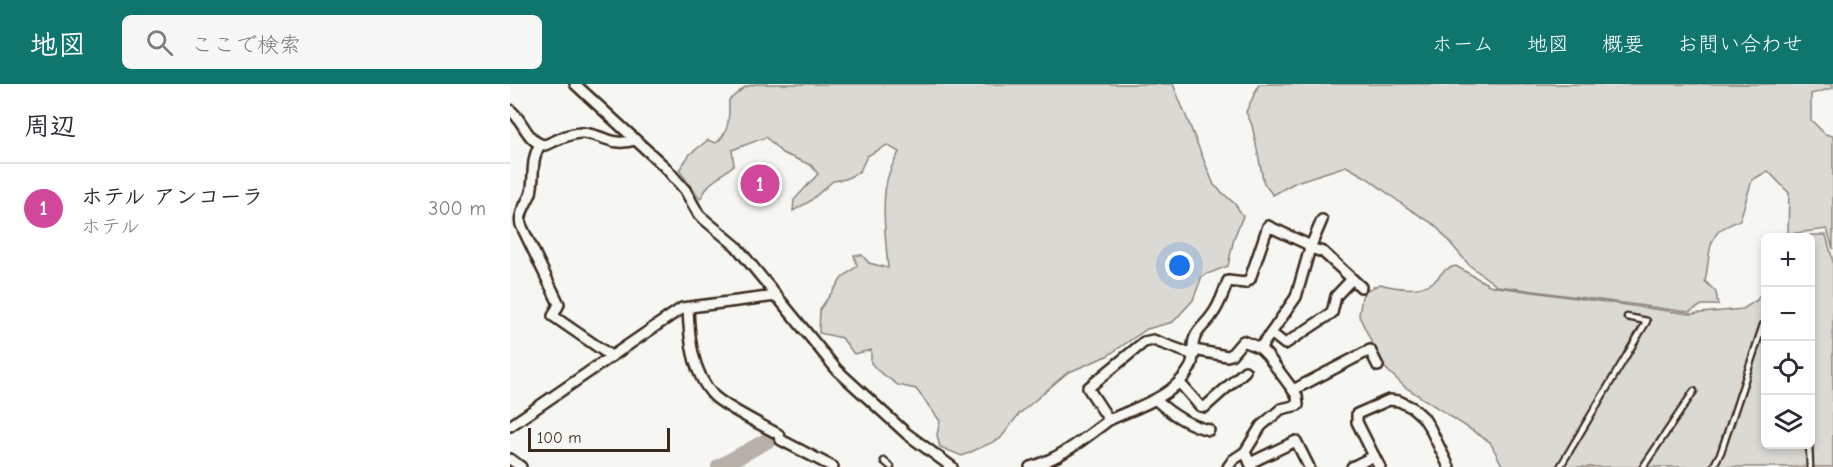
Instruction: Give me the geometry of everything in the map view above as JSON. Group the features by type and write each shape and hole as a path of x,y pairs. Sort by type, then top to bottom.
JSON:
{"street":[{"path":"575,84 665,166 685,190 699,215 736,246 837,370 886,416 952,467"},
{"path":"510,110 521,120 535,142 540,145 584,133 618,144 635,140"},
{"path":"540,145 532,168 531,191 520,219 521,225 559,304 553,316 611,356"},
{"path":"1260,348 1296,297 1310,248 1322,220"},
{"path":"1030,467 1056,457 1109,420 1156,400 1179,382 1191,367 1194,338 1212,315 1228,281 1245,283 1250,279 1268,226 1310,248 1323,252 1361,287"},
{"path":"1270,333 1285,344 1332,313 1336,296 1352,279"},
{"path":"510,426 682,308 776,296"},
{"path":"688,308 692,353 714,396 778,434 782,440 833,467"},
{"path":"1109,420 1089,388 1144,342 1153,340 1194,353 1227,356 1231,355 1243,341 1260,348 1293,390 1297,396 1298,405 1281,410 1261,426 1245,452 1233,460 1228,467"},
{"path":"1293,390 1370,350 1378,366"},
{"path":"1179,382 1200,406 1205,407 1245,371"},
{"path":"1380,467 1357,422 1357,414 1389,399 1413,408 1423,417 1449,467"},
{"path":"1156,400 1174,415 1193,426 1209,430"},
{"path":"1245,452 1251,465 1296,441 1309,467"},
{"path":"1352,467 1374,456"},
{"path":"510,459 521,467"}],"lane":[{"path":"1560,467 1647,321 1627,317"},
{"path":"1713,467 1721,452 1761,331"},
{"path":"1643,467 1694,391"},
{"path":"1809,449 1810,467"},
{"path":"884,461 891,467"}],"shaded area":[{"path":"755,84 1173,84 1214,185 1235,204 1243,216 1234,238 1228,266 1202,276 1193,300 1173,322 1147,329 1107,356 1067,373 1019,414 1000,439 962,456 940,447 937,435 940,421 916,389 898,385 877,370 871,363 871,350 854,354 842,338 819,333 820,309 842,278 857,266 854,255 862,255 869,263 888,268 884,220 886,184 899,152 887,145 867,156 860,171 846,179 833,181 809,202 793,211 794,200 818,174 811,165 782,153 766,137 732,150 734,165 709,185 700,199 679,170 690,154 708,140 716,143 721,139 728,124 729,100 745,87"},
{"path":"1259,84 1833,84 1833,88 1811,94 1811,120 1825,134 1833,136 1833,249 1827,229 1788,233 1789,193 1768,171 1752,180 1740,220 1719,231 1712,241 1705,281 1716,292 1718,305 1702,305 1689,312 1497,286 1469,265 1435,225 1346,166 1296,182 1273,195 1264,184 1252,125 1246,112"},
{"path":"1815,235 1826,235 1833,261 1833,467 1503,467 1490,442 1405,387 1383,366 1359,316 1362,296 1367,290 1380,284 1400,288 1421,287 1433,282 1446,269 1456,266 1489,285 1498,287 1690,314 1743,309 1757,300 1761,293 1761,449 1815,449"}],"waterway":[{"path":"719,467 772,438"}],"place":[{"name":"ホテル アンコーラ","path":"760,184"}]}
